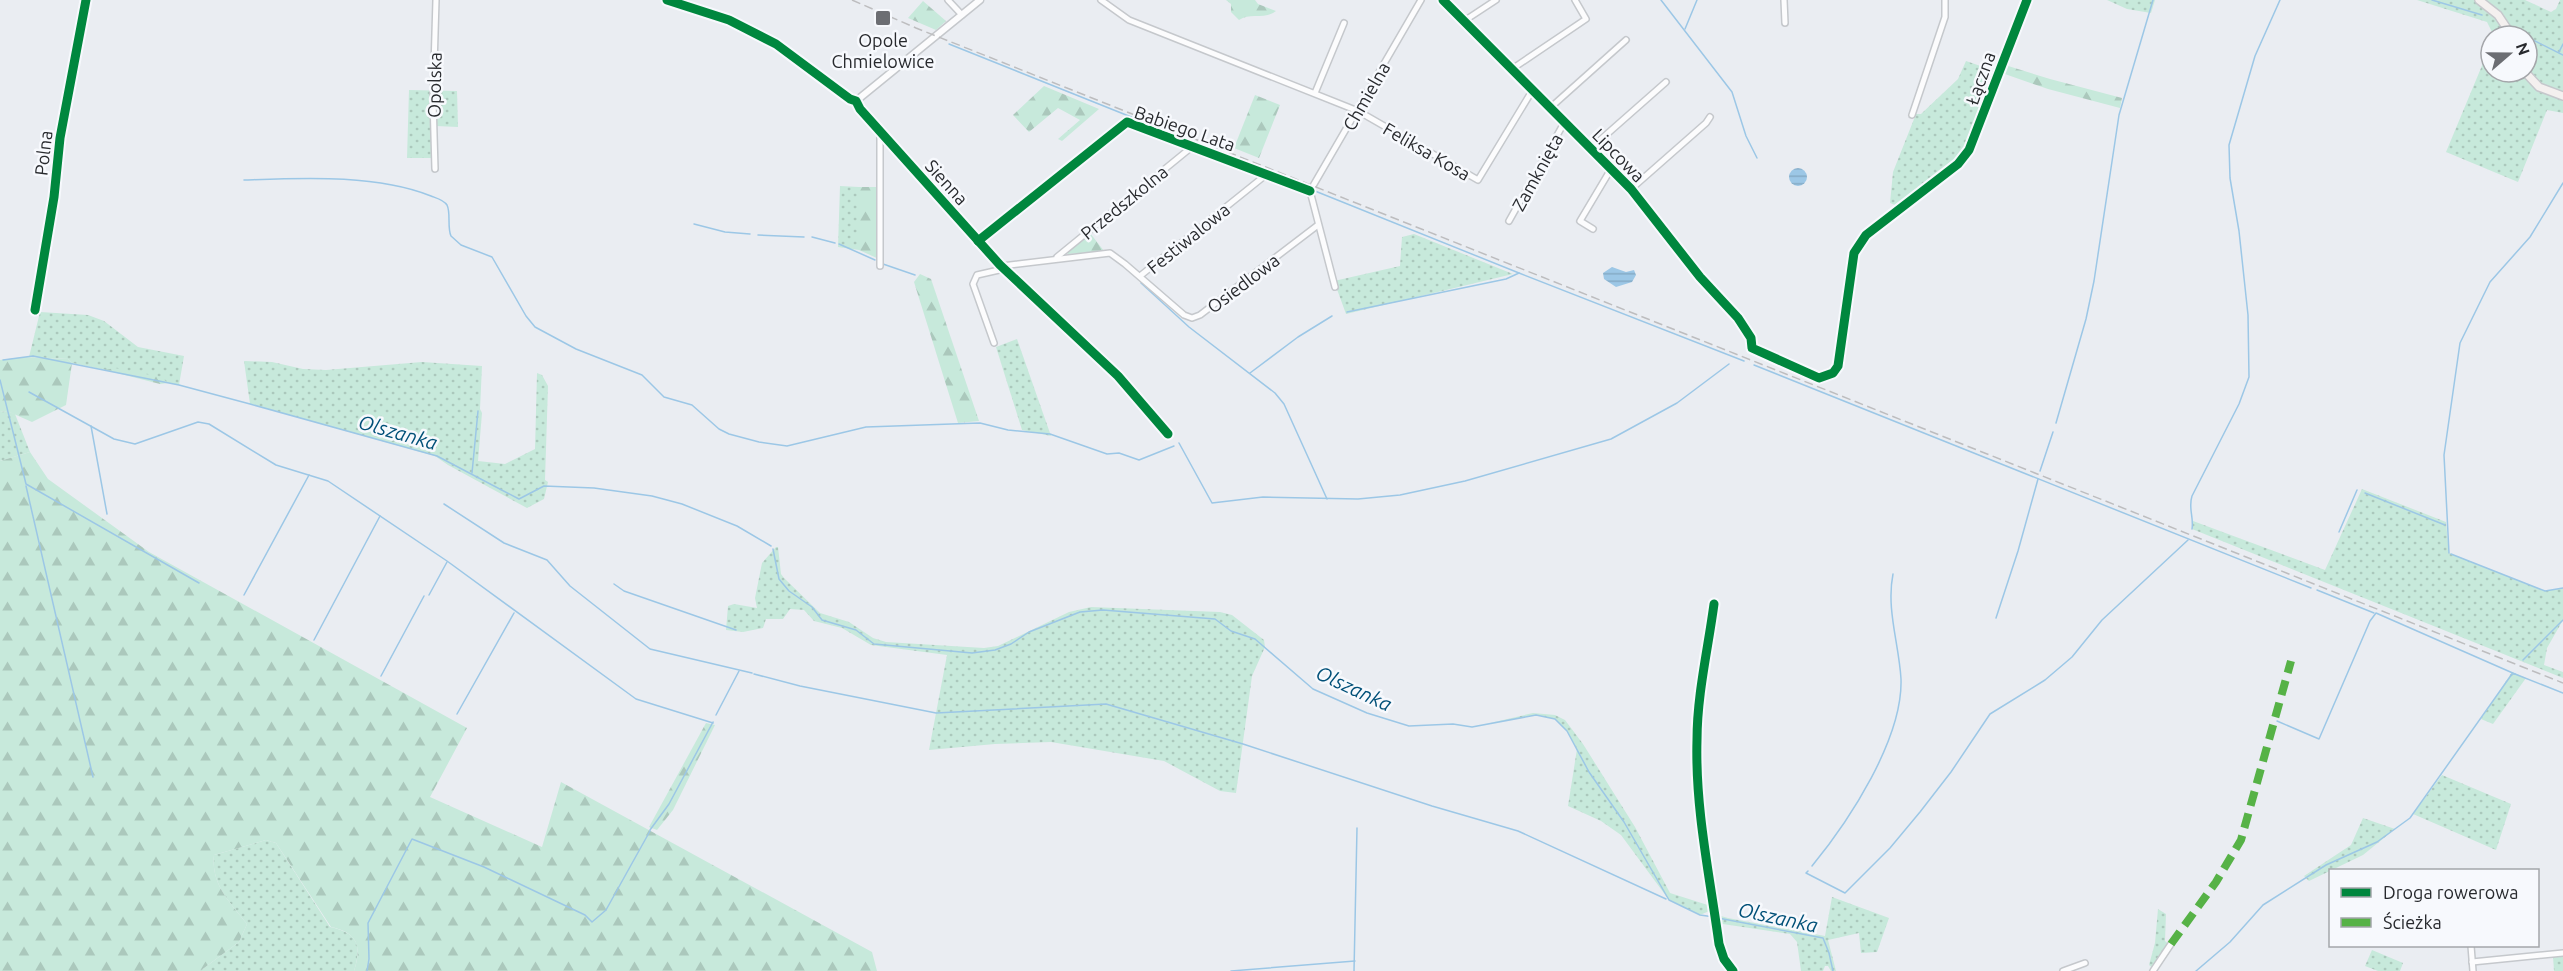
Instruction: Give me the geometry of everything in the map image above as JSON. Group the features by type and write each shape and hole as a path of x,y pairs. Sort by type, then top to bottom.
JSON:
{"main road":[{"path":"2479,0 2496,12 2504,24"},
{"path":"2536,84 2563,96"}],"street":[{"name":"Polna","path":"35,310 47,249 62,127 86,0"},
{"name":"Opolska","path":"435,169 433,100 436,0"},
{"name":"Sienna","path":"669,0 729,20 776,44 850,99 856,101 860,109 978,242 1118,376 1168,434"},
{"path":"948,0 962,15"},
{"path":"856,101 980,0"},
{"name":"Feliksa Kosa","path":"1101,0 1129,20 1358,111 1478,180 1533,91"},
{"name":"Chmielna","path":"1310,191 1421,0"},
{"name":"Lipcowa","path":"1443,0 1631,189 1700,277 1738,318 1751,338 1752,348"},
{"path":"1464,21 1496,0"},
{"path":"1512,69 1586,19 1575,0"},
{"path":"1784,0 1785,23"},
{"path":"1912,115 1944,17 1945,0"},
{"name":"Łączna","path":"1752,348 1819,378 1833,373 1838,366 1854,253 1858,245 1874,229 1958,164 1969,150 2027,0"},
{"path":"1315,93 1344,23"},
{"path":"1550,108 1626,40"},
{"path":"1590,148 1666,82"},
{"path":"1631,189 1710,117"},
{"name":"Babiego Lata","path":"978,242 1127,122 1310,191"},
{"name":"Zamknięta","path":"1509,221 1564,123"},
{"path":"880,132 880,266"},
{"name":"Przedszkolna","path":"1055,259 1193,146"},
{"name":"Lipcowa","path":"1593,229 1580,221 1611,169"},
{"name":"Festiwalowa","path":"994,343 973,284 977,275 999,270 1002,266 1110,253 1140,276 1267,174"},
{"path":"1310,191 1335,286"},
{"name":"Osiedlowa","path":"1140,276 1184,315 1194,318 1318,225"},
{"path":"1714,604 1696,739 1700,811 1716,927 1724,959 1733,971"},
{"path":"2153,971 2171,944"},
{"path":"2471,947 2473,971"},
{"path":"2472,962 2563,953"},
{"path":"2063,971 2085,963"}],"green space":[{"path":"1226,0 1255,0 1258,4 1276,11 1239,20 1231,12 1231,4"},
{"path":"2107,0 2155,0 2151,13 2127,9"},
{"path":"2417,0 2525,0 2551,12 2556,9 2560,0 2563,0 2563,113 2547,110 2518,182 2446,152 2479,73 2479,84 2539,84 2539,24 2488,24"},
{"path":"923,1 946,21 936,30 908,18"},
{"path":"1966,61 1995,71 1972,137 1957,158 1938,176 1895,205 1890,203 1893,172 1916,114 1921,114 1958,79"},
{"path":"2005,65 2122,98 2120,108 2048,89 2002,73"},
{"path":"1044,86 1099,109 1062,141 1058,139 1080,120 1058,108 1029,132 1013,115"},
{"path":"409,90 457,91 458,127 436,126 435,158 407,158"},
{"path":"1255,95 1280,105 1259,158 1234,148"},
{"path":"840,186 859,187 859,250 838,247"},
{"path":"859,187 877,187 879,259 859,250"},
{"path":"1090,233 1104,251 1068,254 1067,251"},
{"path":"1414,234 1513,274 1346,314 1334,281 1400,266 1402,237"},
{"path":"920,274 931,279 979,421 958,423 914,282"},
{"path":"40,312 88,315 104,321 138,347 184,356 179,385 72,363 68,359 29,357"},
{"path":"1017,339 1051,436 1022,430 996,347"},
{"path":"23,357 68,359 72,363 66,405 32,422 7,411 0,412 0,360"},
{"path":"244,361 272,362 303,369 326,370 422,362 482,366 480,409 482,413 478,461 505,464 535,449 537,373 542,375 548,386 545,480 548,482 544,499 527,508 435,456 250,404"},
{"path":"115,368 161,377 168,383 160,384 105,370"},
{"path":"7,411 15,414 30,452 0,461 0,412"},
{"path":"30,452 48,479 149,552 467,728 430,797 542,847 561,782 872,952 877,971 354,971 358,954 356,942 347,933 331,927 276,843 266,840 214,855 214,866 219,884 228,900 247,924 239,942 200,971 0,971 0,461"},
{"path":"2362,489 2446,522 2449,553 2545,591 2563,588 2563,620 2547,648 2544,665 2563,672 2563,678 2192,529 2193,521 2325,570"},
{"path":"778,547 781,574 820,613 849,622 873,638 886,642 984,648 998,646 1069,612 1091,607 1220,612 1232,615 1264,640 1265,647 1252,676 1236,793 1220,791 1164,761 1051,742 929,750 947,655 871,645 842,628 814,621 804,610 790,609 783,619 766,619 763,628 743,632 726,630 728,606 734,604 757,608 755,598 762,563"},
{"path":"2512,672 2526,678 2493,724 2481,719"},
{"path":"1533,713 1555,715 1565,720 1583,744 1635,827 1670,893 1714,907 1721,916 1728,918 1825,936 1832,897 1889,918 1877,952 1861,953 1859,933 1828,940 1836,971 1831,971 1828,966 1825,966 1823,971 1801,971 1797,942 1790,934 1716,923 1714,909 1700,915 1669,900 1621,835 1601,821 1568,806 1577,749 1567,731 1555,719 1536,715 1490,723"},
{"path":"706,723 715,725 673,810 657,830 649,827"},
{"path":"2442,775 2511,804 2496,850 2413,814"},
{"path":"2363,818 2395,829 2363,855 2334,869 2329,869 2329,871 2309,881 2304,876 2351,845"},
{"path":"266,840 276,843 330,927 347,933 356,942 358,954 354,971 200,971 239,942 247,924 228,900 219,884 214,866 214,855"},
{"path":"2158,909 2166,914 2165,941 2170,945 2154,969 2149,965 2155,943"},
{"path":"2372,950 2403,963 2400,971 2378,971 2365,966"},
{"path":"2563,955 2563,971 2554,971 2553,956"}],"water":[{"path":"1794,168 1802,168 1807,173 1805,184 1794,186 1789,181 1789,173"},
{"path":"1612,267 1626,272 1634,270 1636,275 1632,282 1616,287 1604,279 1603,273"}],"waterway":[{"path":"1661,0 1732,92 1746,136 1757,158"},
{"path":"1685,29 1697,0"},
{"path":"2056,423 2086,319 2094,281 2119,115 2153,0"},
{"path":"2192,529 2192,496 2239,404 2249,377 2248,315 2239,231 2230,178 2229,145 2255,56 2280,0"},
{"path":"2432,0 2482,15"},
{"path":"2539,43 2563,55"},
{"path":"949,44 1296,183"},
{"path":"2559,52 2563,44"},
{"path":"244,180 314,178 363,181 410,189 442,200 448,208 451,236 461,245 492,257 526,316 535,327 576,349 642,375 664,397 692,405 719,429 729,434 787,446 866,427 980,423 1008,430 1050,434 1107,454 1119,453 1139,460 1174,446"},
{"path":"2449,553 2444,455 2460,343 2490,282 2530,237 2563,183"},
{"path":"1315,191 1519,273"},
{"path":"694,224 725,232 750,234"},
{"path":"758,235 804,237"},
{"path":"812,237 835,243"},
{"path":"839,244 875,260"},
{"path":"883,264 915,275"},
{"path":"1347,312 1506,279 1519,273 1744,361"},
{"path":"1141,283 1189,327 1275,393 1284,404 1327,499"},
{"path":"1250,373 1298,337 1332,316"},
{"name":"Olszanka","path":"3,360 33,356 179,385 250,404 437,456 519,499 544,486 594,488 652,496 682,504 737,526 771,546"},
{"path":"1179,443 1212,503 1263,497 1358,499 1400,495 1465,481 1611,439 1677,403 1729,364"},
{"path":"1754,365 2311,588"},
{"path":"0,380 26,484 199,583"},
{"path":"29,392 114,439 135,444 198,422 209,424 276,465 328,481 447,561 636,699 713,723"},
{"path":"472,473 478,411"},
{"path":"91,426 107,514"},
{"path":"2040,471 2053,432"},
{"path":"244,595 309,475"},
{"path":"1996,618 2038,479"},
{"path":"26,486 93,777"},
{"path":"2339,532 2357,490"},
{"path":"2365,493 2445,525"},
{"path":"444,504 504,543 547,560 570,586 650,649 752,673"},
{"path":"314,640 380,516"},
{"path":"1808,871 1806,873 1845,893 1890,848 1920,812 1951,772 1990,714 2045,680 2072,657 2102,620 2188,540"},
{"name":"Olszanka","path":"773,549 779,579 789,591 812,607 822,620 856,630 874,644 972,653 995,650 1011,644 1029,632 1080,612 1103,610 1215,619 1231,631 1255,639 1313,689 1367,713 1409,726 1453,724 1472,727 1536,715 1555,719 1567,731 1589,772 1624,822 1669,900 1700,915 1714,917"},
{"path":"2451,554 2545,591 2563,588"},
{"path":"429,595 447,562"},
{"path":"1812,866 1857,803 1883,753 1893,727 1899,702 1901,679 1891,600 1893,574"},
{"path":"614,584 624,591 736,630"},
{"path":"2317,590 2374,613"},
{"path":"381,676 424,596"},
{"path":"457,714 514,613"},
{"path":"2277,721 2319,739 2370,621 2376,613 2515,674"},
{"path":"2523,660 2563,620"},
{"path":"716,715 739,671"},
{"path":"754,674 800,686 936,713 1106,704 1243,744 1432,806 1518,831 1666,899"},
{"path":"2196,971 2230,942 2263,905 2326,865 2377,842 2410,818 2512,674 2563,693"},
{"path":"650,830 669,804 713,722"},
{"path":"1354,971 1357,828"},
{"path":"367,971 368,923 412,839 484,867 585,915 592,922 606,910 650,831"},
{"name":"Olszanka","path":"1718,918 1823,938 1833,971"},
{"path":"1231,971 1355,961"}],"railway":[{"path":"852,0 916,28 2563,683"}],"marked path":[{"path":"2171,944 2216,882 2241,840 2291,661"}],"cycle path":[{"path":"35,310 54,197 60,138 86,0"},
{"path":"667,0 729,20 776,44 850,99 856,101 860,109 1000,265 1118,376 1168,434"},
{"path":"1443,0 1631,189 1700,277 1738,318 1751,338 1752,348 1819,378 1833,373 1838,366 1854,253 1866,235 1958,164 1969,150 2027,0"},
{"path":"978,241 1127,122 1310,191"},
{"path":"1714,604 1699,706 1698,792 1719,944 1724,959 1733,971"}],"place":[{"name":"Opole Chmielowice","path":"883,18"}]}
